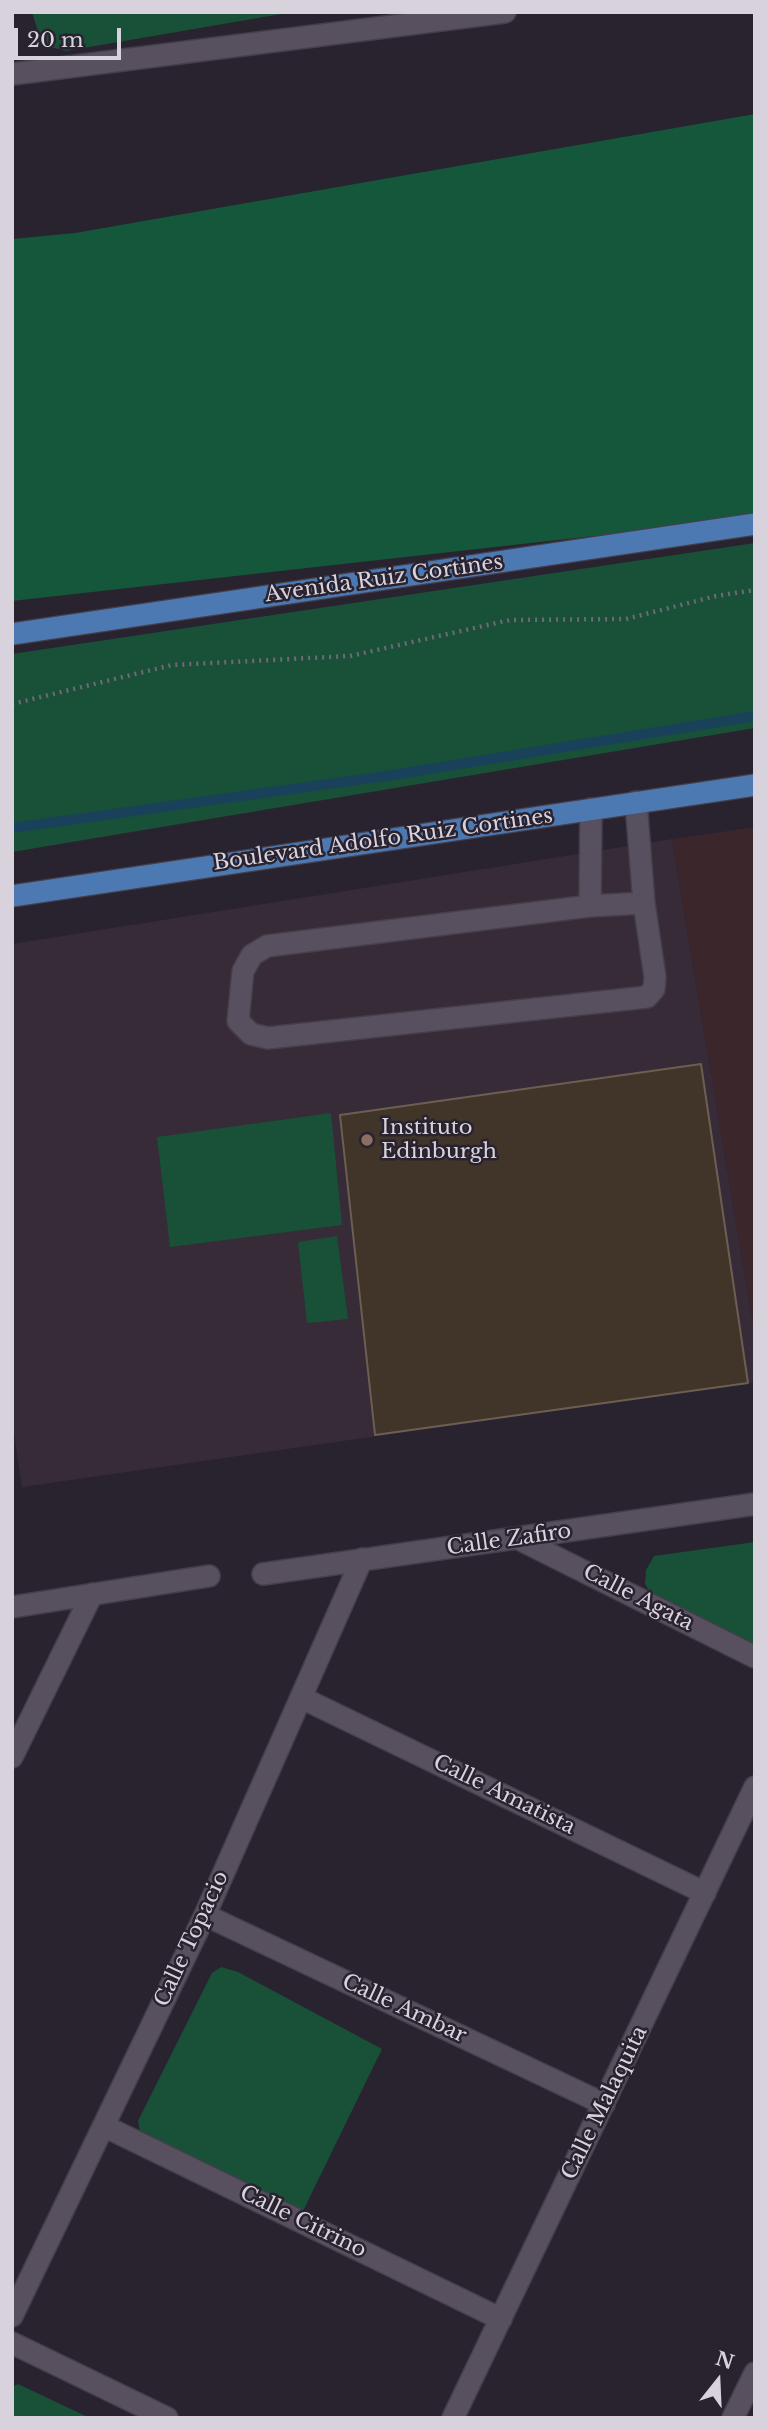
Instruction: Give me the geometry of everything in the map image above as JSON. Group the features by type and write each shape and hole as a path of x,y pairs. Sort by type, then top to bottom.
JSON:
{"main road":[{"name":"Avenida Ruiz Cortines","path":"12,634 755,524"},
{"name":"Boulevard Adolfo Ruiz Cortines","path":"12,896 755,785"}],"street":[{"path":"12,74 505,12"},
{"path":"636,802 644,903 655,978 654,989 647,997 268,1038 251,1034 238,1021 243,971 252,955 267,946 590,906 644,903"},
{"path":"590,906 591,809"},
{"name":"Calle Zafiro","path":"263,1574 755,1504"},
{"name":"Calle Agata","path":"521,1539 755,1657"},
{"name":"Calle Topacio","path":"12,2316 205,1915 362,1559"},
{"path":"12,1607 209,1576"},
{"path":"12,1757 92,1594"},
{"name":"Calle Amatista","path":"302,1698 705,1893"},
{"name":"Calle Malaquita","path":"453,2418 755,1787"},
{"name":"Calle Ambar","path":"205,1915 604,2104"},
{"name":"Calle Citrino","path":"104,2126 501,2319"},
{"path":"12,2343 167,2418"},
{"path":"733,2418 755,2373"}],"path":[{"path":"12,704 172,665 350,656 510,620 626,619 716,596 755,590"}],"shaded area":[{"path":"755,827 755,1335 672,839"},
{"name":"Instituto Edinburgh","path":"672,839 755,1335 755,1382 22,1487 12,1419 12,944"}],"green space":[{"path":"32,12 293,12 66,51 51,47 38,32"},
{"path":"755,114 755,518 12,601 12,239 75,233"},
{"path":"755,543 755,728 12,852 12,654"},
{"path":"331,1113 342,1225 170,1247 157,1137"},
{"path":"337,1236 348,1319 307,1323 298,1242"},
{"path":"755,1542 755,1644 652,1596 645,1584 646,1570 654,1556"},
{"path":"221,1967 238,1972 382,2049 303,2211 140,2132 138,2121 212,1973"},
{"path":"18,2384 90,2418 12,2418 12,2387"}],"building":[{"path":"701,1064 748,1383 375,1435 340,1115"}],"waterway":[{"path":"12,828 386,776 755,716"}],"place":[{"name":"Instituto Edinburgh","path":"367,1140"}]}
